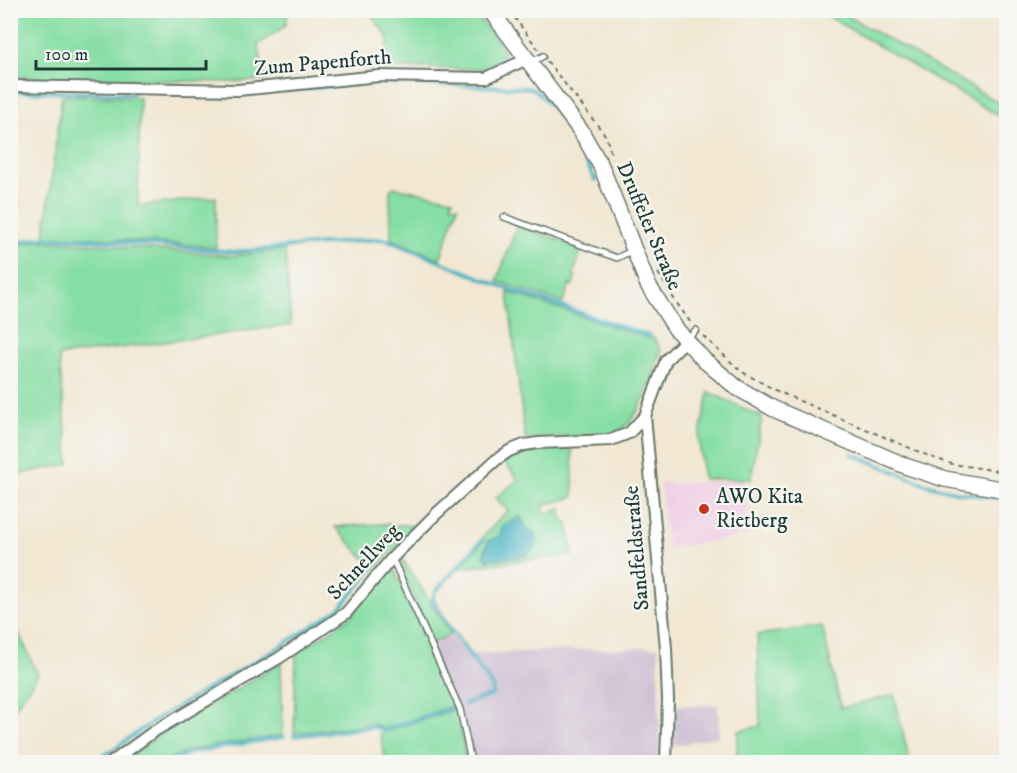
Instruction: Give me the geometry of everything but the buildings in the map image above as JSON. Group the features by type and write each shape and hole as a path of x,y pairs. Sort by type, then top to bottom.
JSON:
{"street":[{"name":"Druffeler Straße","path":"490,10 581,131 601,166 633,250 664,314 690,335 719,374 743,392 774,409 926,474 1006,490"},
{"name":"Zum Papenforth","path":"10,86 238,90 379,76 486,78 527,59"},
{"name":"Sandfeldstraße","path":"666,762 668,700 666,648 645,416 666,360 690,335"},
{"name":"Schnellweg","path":"112,762 153,732 279,658 346,613 392,558 436,514 509,451 538,443 611,440 629,433 645,416"}],"lane":[{"path":"527,59 538,59 543,56"},
{"path":"504,218 617,258 633,250"},
{"path":"392,558 460,709 471,762"}],"path":[{"path":"509,10 606,136 613,164"},
{"path":"655,268 676,302 690,335 742,372 779,392 931,457 951,464 1006,472"}],"shaded area":[{"name":"AWO Kita Rietberg","path":"743,481 749,535 667,549 660,483"},
{"path":"451,634 466,654 658,647 660,762 466,762 457,709 428,645"},
{"path":"718,705 719,736 673,746 675,706"}],"green space":[{"path":"11,10 288,11 286,25 258,45 266,80 232,82 11,77"},
{"path":"368,11 473,11 502,47 504,54 500,60 483,69 393,68 386,70 388,37"},
{"path":"819,11 839,11 1003,105 997,115"},
{"path":"62,96 140,98 138,206 216,197 216,247 82,237 44,237"},
{"path":"394,187 453,199 451,205 458,206 440,259 391,239 390,190"},
{"path":"517,225 582,248 573,275 576,276 572,286 569,285 563,303 497,281"},
{"path":"38,241 232,256 285,250 291,325 59,356 69,464 11,476 11,247"},
{"path":"508,292 651,339 654,338 661,351 649,387 638,410 623,428 612,434 525,439"},
{"path":"709,392 762,417 751,479 703,479 699,438"},
{"path":"572,449 574,497 543,505 545,514 561,509 562,518 568,524 573,555 459,568 484,540 482,538 508,511 496,498 518,479 504,462 525,451","holes":["534,532 536,545 525,556 487,560 488,541 499,537"]},
{"path":"382,524 416,526 375,570 335,527"},
{"path":"401,557 451,634 434,642 405,578"},
{"path":"391,569 395,571 454,705 384,729 375,724 294,733 296,654 349,618"},
{"path":"11,616 38,675 15,708 11,710"},
{"path":"822,626 841,708 894,695 910,762 736,762 738,731 760,726 757,635"},
{"path":"281,663 283,735 190,750 162,762 121,762 165,732"},
{"path":"457,709 466,762 386,762 380,733"}],"water":[{"path":"520,516 529,532 534,532 536,535 536,545 525,556 487,560 484,554 488,541 499,537 503,526"}],"waterway":[{"path":"236,95 380,82 530,88 539,94 558,115 595,180"},
{"path":"10,91 133,94"},
{"path":"10,244 37,238 83,239 234,252 387,240 503,287 650,336"},
{"path":"852,454 925,484 955,492 1006,499"},
{"path":"465,704 492,695 493,687 450,628 433,600 434,593 482,540"},
{"path":"95,762 160,717 275,650 339,609 372,570"},
{"path":"294,736 375,727 383,730 455,707"},
{"path":"167,762 193,752 284,737"}],"place":[{"name":"AWO Kita Rietberg","path":"704,509"}]}
